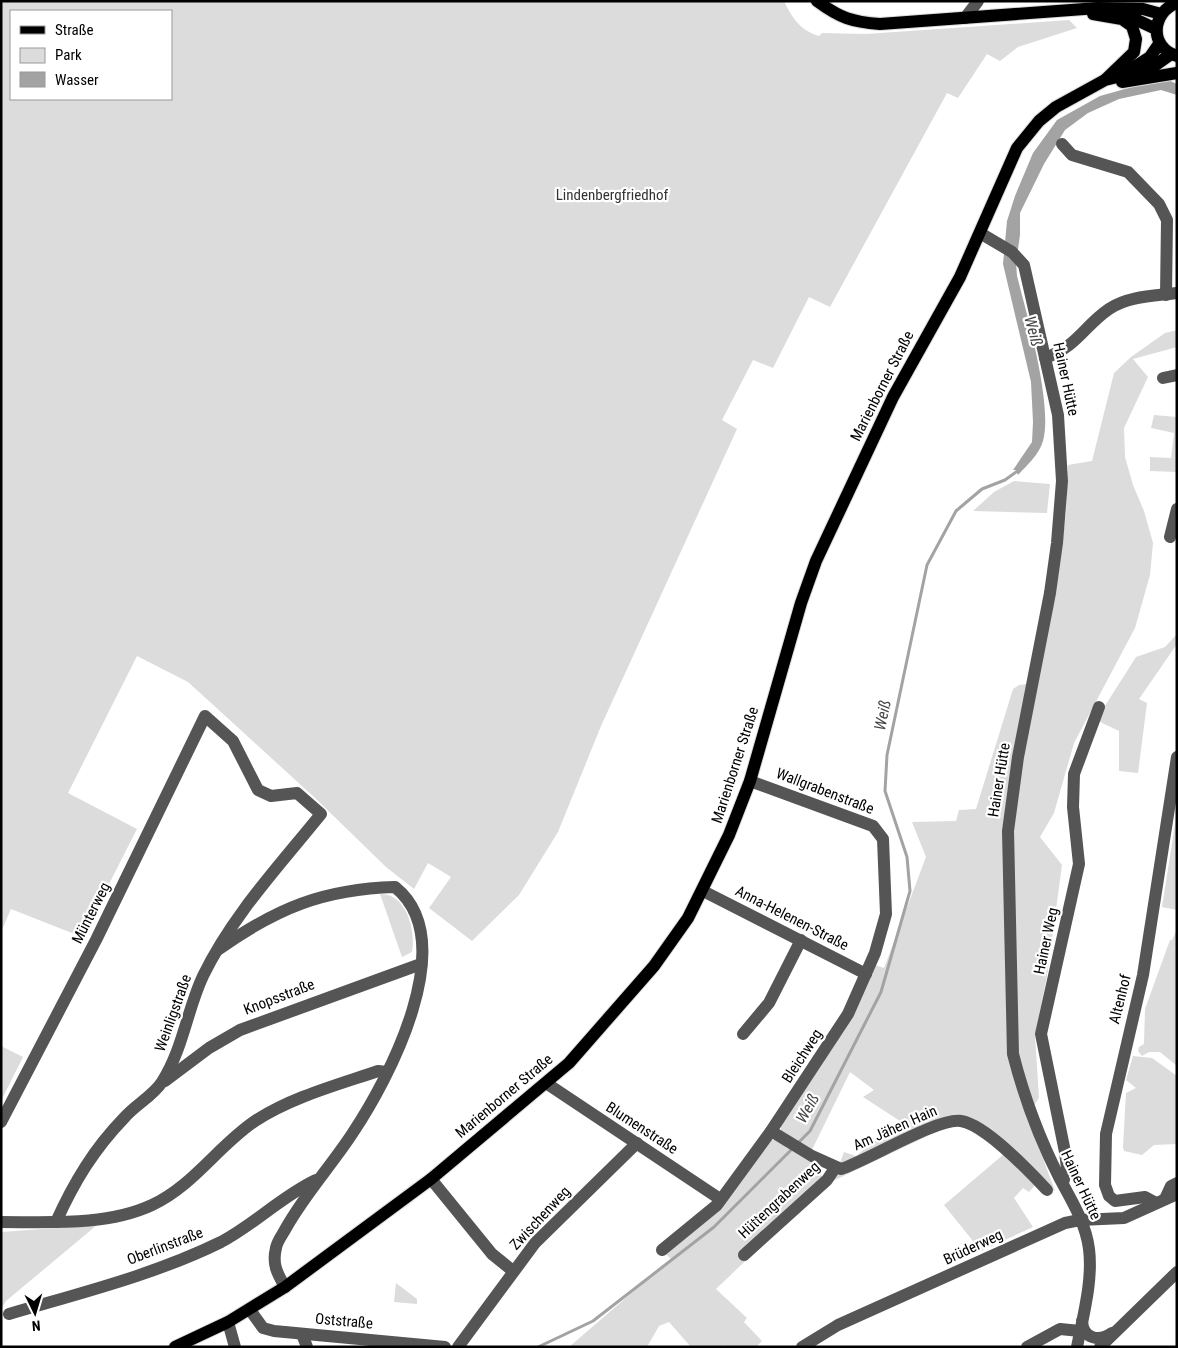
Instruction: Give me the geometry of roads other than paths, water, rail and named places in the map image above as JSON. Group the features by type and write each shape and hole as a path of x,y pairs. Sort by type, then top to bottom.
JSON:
{"main road":[{"path":"817,1 839,17 858,23 888,23 1110,8 1142,9 1161,14"},
{"path":"1174,55 1159,44 1156,29 1161,14 1175,3"},
{"path":"1110,8 1140,19 1156,29"},
{"path":"1073,10 1122,19 1132,26 1135,31 1136,46 1134,52 1102,82"},
{"name":"Marienborner Straße","path":"1120,76 1150,57 1159,44"},
{"name":"Marienborner Straße","path":"174,1347 250,1310 285,1287 431,1179 546,1083 590,1041 654,966 688,918 729,835 750,780 801,603 816,561 893,397 960,277 1017,148 1039,121 1056,107 1102,82 1150,69 1174,55"},
{"path":"1102,82 1140,80 1177,73"}],"street":[{"path":"965,18 978,1"},
{"path":"1045,358 1070,347 1110,308 1128,300 1171,294 1167,220 1159,204 1128,172 1072,155 1062,144"},
{"name":"Hainer Hütte","path":"980,233 1000,244 1019,258 1028,275 1061,436 1062,481 1050,593 1012,794 1007,867 1013,1054 1020,1082 1087,1237 1090,1260 1077,1347"},
{"path":"1162,378 1177,375"},
{"path":"1170,537 1177,509"},
{"name":"Hainer Weg","path":"1063,1183 1067,1168 1065,1152 1041,1034 1079,864 1073,807 1074,774 1099,707"},
{"name":"Weinligstraße","path":"56,1222 74,1182 95,1150 125,1116 161,1084 173,1063 202,978 227,931 321,814 297,793 271,796 258,790 233,741 205,716"},
{"name":"Münterweg","path":"1,1122 96,940 205,716"},
{"name":"Altenhof","path":"1166,1198 1145,1197 1115,1201 1109,1196 1105,1185 1106,1134 1143,975 1177,757"},
{"name":"Wallgrabenstraße","path":"750,780 873,826 884,839"},
{"name":"Bleichweg","path":"662,1250 717,1205 771,1131 848,1014 878,945 886,914 884,839"},
{"name":"Oberlinstraße","path":"217,951 249,928 312,898 367,889 395,887 404,895 419,920 421,964 412,1011 387,1072 351,1135 292,1217 276,1246 274,1268 285,1287"},
{"name":"Anna-Helenen-Straße","path":"703,890 866,974"},
{"path":"743,1034 769,1003 800,940"},
{"name":"Knopsstraße","path":"161,1084 208,1048 240,1030 404,968 421,964"},
{"path":"1,1222 56,1222 104,1218 151,1206 186,1184 233,1139 254,1122 276,1109 378,1071 387,1072"},
{"name":"Blumenstraße","path":"546,1083 720,1199"},
{"name":"Am Jähen Hain","path":"835,1168 841,1169 937,1126 960,1120 970,1123 1017,1159 1047,1190"},
{"path":"771,1131 835,1168"},
{"name":"Zwischenweg","path":"458,1347 535,1243 637,1143"},
{"name":"Hüttengrabenweg","path":"744,1255 827,1180 835,1168"},
{"name":"Oberlinstraße","path":"8,1314 152,1270 220,1242 258,1220 300,1188 319,1179"},
{"path":"431,1179 492,1254 513,1271"},
{"name":"Brüderweg","path":"802,1347 838,1325 1065,1223 1080,1220 1124,1218 1166,1198 1171,1186 1177,1183"},
{"path":"1100,1347 1112,1333 1177,1272"},
{"name":"Oststraße","path":"250,1310 263,1328 302,1334 445,1347"},
{"path":"228,1322 235,1347"},
{"path":"1027,1347 1054,1331 1081,1325 1091,1337 1106,1337 1112,1333"},
{"path":"302,1334 306,1347"}],"water":[{"path":"1164,78 1177,84 1177,95 1161,90 1119,99 1088,113 1065,130 1044,164 1020,213 1020,235 1016,263 1017,276 1038,360 1045,406 1045,425 1043,441 1039,451 1018,475 1016,470 1013,470 1032,442 1033,422 1031,382 1003,264 1007,221 1015,196 1033,153 1057,120 1100,96"}],"waterway":[{"name":"Weiß","path":"798,1143 810,1131 881,992 910,891 907,857 885,791 887,755 927,565 956,511 982,489 1005,480 1019,470"},
{"name":"Weiß","path":"538,1347 593,1321 714,1227 792,1149"}],"park label":[{"name":"Lindenbergfriedhof","path":"612,195"}]}
